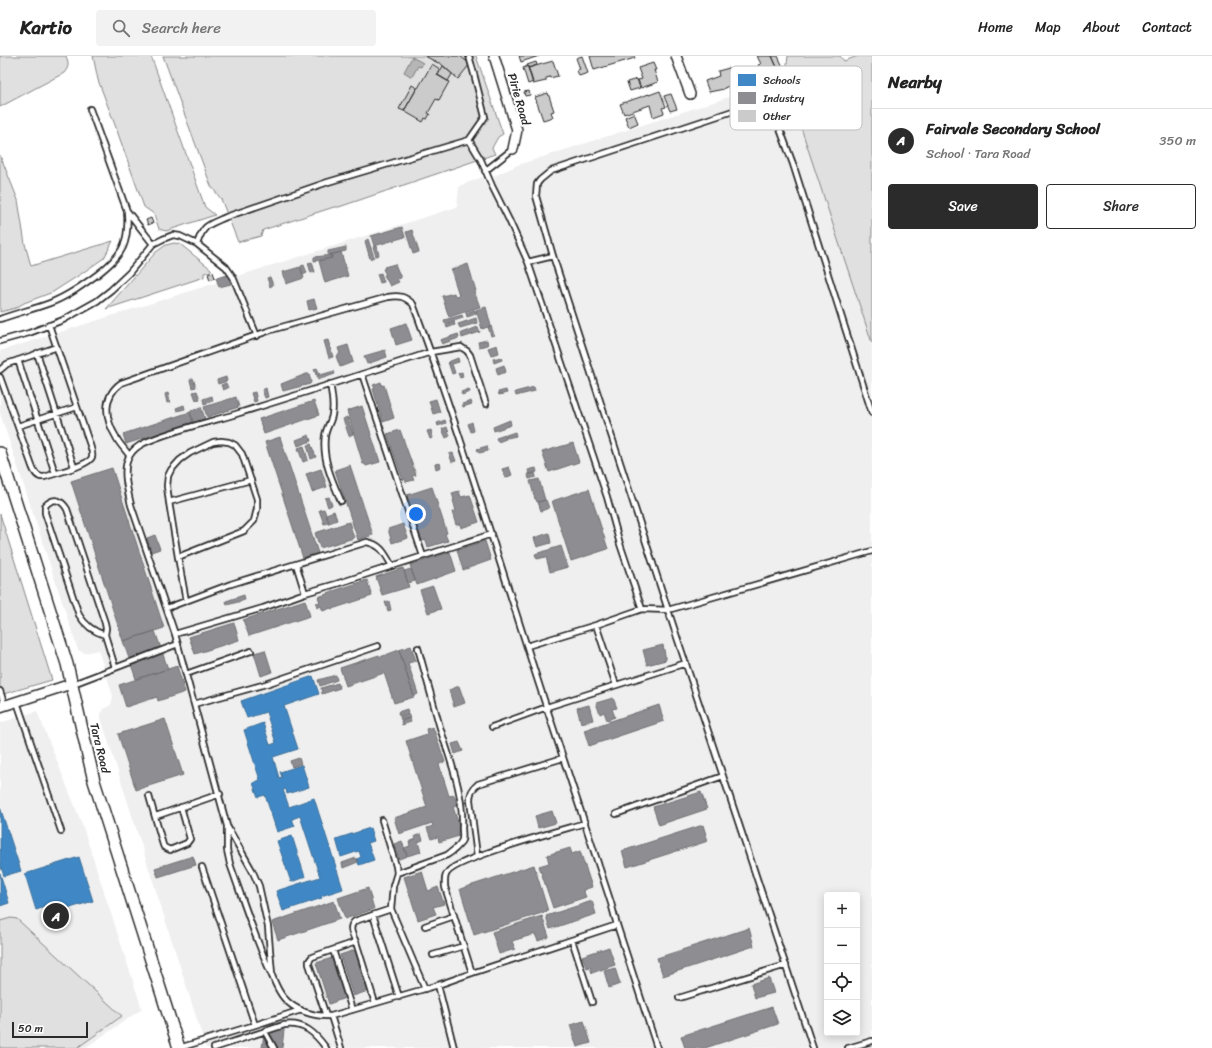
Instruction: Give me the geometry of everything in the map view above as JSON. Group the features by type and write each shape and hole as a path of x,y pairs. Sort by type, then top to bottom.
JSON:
{"street":[{"name":"Pirie Road","path":"494,56 518,130 512,149"},
{"path":"676,56 690,94"},
{"name":"Tara Road","path":"0,453 67,664 94,781 179,1048"},
{"path":"2,707 71,684"}],"lane":[{"path":"197,244 205,227 226,217 328,182 469,140 485,116 469,56"},
{"path":"90,109 128,211 153,244"},
{"path":"730,112 551,171 539,182 536,196 553,256 668,610 813,1048"},
{"path":"780,130 793,164 872,413"},
{"path":"469,140 481,160 491,184 510,220 528,262 607,497 620,544 642,609"},
{"path":"485,171 512,149"},
{"path":"0,319 50,303 71,293 107,267 123,248 128,226 128,211"},
{"path":"0,341 29,333 63,320 98,301 129,273 153,244 173,235 180,236 197,244 223,264 233,277 257,336"},
{"path":"528,262 553,256"},
{"path":"129,455 116,438 107,416 107,405 114,388 120,383 271,330 388,297 398,296 408,299 413,304 431,352 492,534 611,903 616,925 657,1048"},
{"path":"0,377 36,474 42,477 90,461 92,455 49,325"},
{"path":"0,370 7,364 57,347"},
{"path":"272,974 268,926 259,886 228,826 178,644 127,488 126,474 129,455 135,448 169,434 431,352 461,347 470,355 486,404"},
{"path":"37,353 74,467"},
{"path":"18,360 55,473"},
{"path":"362,374 423,556"},
{"path":"330,384 333,402 332,416 325,434 324,453 328,468 341,501"},
{"path":"18,426 77,407"},
{"path":"178,557 244,531 254,521 257,509 257,499 251,480 242,454 235,445 229,442 213,442 190,453 180,460 168,476 167,486 169,502 178,557 186,601"},
{"path":"169,502 251,480"},
{"path":"105,635 89,626 79,615 45,513 45,506 52,500 58,500 67,509 105,623 105,635 115,667"},
{"path":"175,634 263,608 305,593 492,534"},
{"path":"167,608 231,584 367,542 376,544 381,548 392,566"},
{"path":"527,646 596,626 642,609 668,610 872,551"},
{"path":"296,564 305,593"},
{"path":"596,626 616,685"},
{"path":"71,684 178,644"},
{"path":"194,704 266,684 378,646"},
{"path":"397,873 447,855 454,851 462,840 463,816 458,787 418,648"},
{"path":"186,674 251,651"},
{"path":"492,727 547,707 686,663"},
{"path":"0,691 2,707"},
{"path":"16,702 61,831"},
{"path":"477,856 470,800 470,795 474,787 478,784 563,758"},
{"path":"616,814 723,776"},
{"path":"156,816 220,794"},
{"path":"149,796 164,847 170,850 187,843 190,838 181,807"},
{"path":"382,820 393,854 397,873 393,886 391,909 425,989"},
{"path":"472,972 445,888 444,879 447,872 454,866 477,856 585,823"},
{"path":"228,826 227,850 230,864 260,948 276,986 284,998 292,1006 315,1015 329,1016 425,989 616,925"},
{"path":"202,867 254,1025"},
{"path":"375,1003 350,927 355,921 391,909"},
{"path":"373,915 399,996"},
{"path":"425,926 454,916"},
{"path":"572,940 592,1002"},
{"path":"341,1048 309,961 312,957 356,942"},
{"path":"433,956 464,946"},
{"path":"333,950 352,1010"},
{"path":"679,998 786,965"},
{"path":"438,985 454,1048"},
{"path":"179,1048 301,1010"},
{"path":"214,1048 291,1024 304,1027 318,1037 326,1048"},
{"path":"265,1032 274,1048"},
{"path":"848,1048 872,1041"}],"shaded area":[{"path":"0,56 66,56 68,65 64,73 0,107"},
{"path":"93,56 151,56 205,207 215,215 166,231 159,229 154,214 144,207 98,80"},
{"path":"163,56 476,56 503,134 498,137 492,148 495,154 339,207 334,207 263,230 261,236 238,242 221,199 211,186"},
{"path":"788,56 840,56 844,61 858,56 872,56 872,343 802,130 862,130 862,66 787,66"},
{"path":"412,57 423,63 421,67 418,66 412,77 404,72"},
{"path":"730,97 730,130 802,130 872,343 872,1048 206,1048 100,715 103,709 111,705 113,696 98,650 85,653 78,650 0,413 0,351 457,207 459,186 482,177 485,183 495,180 494,176 518,165"},
{"path":"0,155 18,200 25,244 31,266 113,241 104,258 53,292 24,303 16,308 0,312"},
{"path":"174,243 180,244 211,269 211,271 204,273 204,277 106,309 156,252 166,245"},
{"path":"0,514 52,680 0,695"},
{"path":"37,711 82,824 142,1009 85,1048 0,1048 0,723"},
{"path":"11,918 17,919 122,1016 77,1048 0,1048 0,921"}],"building: Schools":[{"path":"313,676 319,694 284,706 298,749 273,757 279,778 282,777 280,772 302,765 309,787 287,794 286,789 283,790 289,807 314,798 343,889 321,896 322,898 283,911 276,891 320,877 300,816 292,819 295,826 277,832 265,795 258,797 253,783 260,780 244,730 263,723 270,745 276,743 266,712 247,718 241,701"},
{"path":"0,807 21,871 4,876 0,864"},
{"path":"370,828 374,841 368,843 374,860 359,865 357,859 361,857 359,851 341,857 336,839"},
{"path":"292,836 305,877 291,882 277,841"},
{"path":"79,857 93,901 57,912 54,904 36,910 25,874"},
{"path":"0,873 9,903 0,906"}],"building: Industry":[{"path":"402,227 405,237 374,246 371,236"},
{"path":"412,230 419,252 413,254 406,232"},
{"path":"368,239 374,257 370,259 365,241"},
{"path":"377,246 379,255 376,256 373,247"},
{"path":"346,247 346,251 328,255 328,251"},
{"path":"341,252 348,276 325,283 319,261 331,258 330,255"},
{"path":"332,255 332,258 314,261 314,257"},
{"path":"312,262 315,272 311,273 308,263"},
{"path":"395,264 401,278 397,279 399,282 390,286 384,275 386,275 383,269 385,268 384,267"},
{"path":"468,264 476,291 474,291 480,307 449,317 442,296 454,293 455,296 459,295 451,270"},
{"path":"304,265 307,273 303,275 301,266"},
{"path":"300,267 304,278 286,284 283,272"},
{"path":"381,273 384,282 380,283 377,274"},
{"path":"228,275 231,284 219,287 216,278"},
{"path":"270,277 273,285 270,287 267,278"},
{"path":"314,299 317,308 309,310 307,301"},
{"path":"486,307 491,326 482,329 476,310"},
{"path":"475,310 476,314 467,317 466,313"},
{"path":"462,315 463,318 445,324 444,320"},
{"path":"476,318 477,323 460,328 458,324"},
{"path":"454,322 455,325 447,328 446,325"},
{"path":"406,323 412,340 396,345 391,328"},
{"path":"491,326 494,335 491,336 488,327"},
{"path":"478,327 480,332 462,338 461,333"},
{"path":"458,334 459,338 442,344 440,340"},
{"path":"328,340 333,357 329,358 324,341"},
{"path":"487,340 488,345 479,347 478,342"},
{"path":"348,345 353,362 340,367 336,356 340,354 338,348"},
{"path":"497,345 499,353 491,355 488,348"},
{"path":"385,350 387,357 367,364 364,356"},
{"path":"501,357 502,360 494,363 493,359"},
{"path":"458,358 459,362 452,364 455,373 452,374 448,362"},
{"path":"504,365 506,372 498,375 496,368"},
{"path":"317,368 320,374 316,375 314,369"},
{"path":"334,371 335,374 318,380 317,376"},
{"path":"462,372 463,377 460,378 458,373"},
{"path":"309,374 310,384 283,391 281,384"},
{"path":"226,377 227,381 218,384 217,380"},
{"path":"193,378 196,387 192,388 190,380"},
{"path":"381,382 382,386 384,385 394,418 383,422 373,389 375,388 373,385"},
{"path":"226,383 228,388 223,390 221,385"},
{"path":"534,387 535,391 516,396 515,392"},
{"path":"266,388 268,397 265,398 262,390"},
{"path":"469,389 470,392 462,395 461,392"},
{"path":"506,390 507,393 499,395 498,392"},
{"path":"197,391 200,399 196,400 193,392"},
{"path":"255,392 257,401 254,402 251,393"},
{"path":"168,393 170,402 167,403 165,394"},
{"path":"212,396 213,401 204,404 203,399"},
{"path":"236,397 239,407 207,417 204,407"},
{"path":"436,399 440,412 433,414 429,401"},
{"path":"314,401 319,415 264,434 259,419"},
{"path":"471,401 472,404 463,407 462,404"},
{"path":"184,405 185,409 177,411 176,408"},
{"path":"362,406 380,462 366,466 363,464 347,411"},
{"path":"201,407 205,419 193,423 190,411"},
{"path":"190,412 193,422 126,444 123,434"},
{"path":"347,417 353,434 349,436 343,419"},
{"path":"445,420 446,423 438,426 437,423"},
{"path":"510,420 511,425 494,431 493,427"},
{"path":"472,422 474,431 471,432 468,424"},
{"path":"447,427 450,436 446,438 442,429"},
{"path":"400,430 416,475 412,476 414,480 406,482 405,479 403,480 387,434"},
{"path":"431,430 433,438 430,439 427,431"},
{"path":"515,432 516,436 507,438 506,435"},
{"path":"309,435 311,441 298,446 296,440"},
{"path":"505,435 506,439 498,442 496,438"},
{"path":"280,437 318,553 303,558 265,442"},
{"path":"573,443 579,462 549,472 542,452"},
{"path":"311,444 316,457 311,459 307,445"},
{"path":"304,446 308,460 303,462 298,448"},
{"path":"487,446 488,451 479,453 477,449"},
{"path":"453,453 456,461 452,462 449,454"},
{"path":"440,463 441,467 436,469 435,464"},
{"path":"350,465 373,535 358,540 335,470"},
{"path":"509,467 512,475 505,478 502,469"},
{"path":"112,468 164,628 123,641 71,481"},
{"path":"536,468 537,472 529,474 528,470"},
{"path":"321,469 327,487 312,492 306,474"},
{"path":"535,473 536,477 529,479 528,475"},
{"path":"539,479 545,500 537,502 530,481"},
{"path":"432,487 447,533 445,534 448,541 428,547 426,540 422,541 407,495"},
{"path":"589,489 608,549 571,561 552,501"},
{"path":"459,491 461,497 470,495 479,522 461,528 460,524 456,525 452,512 456,511 452,493"},
{"path":"329,497 332,505 328,507 325,498"},
{"path":"546,500 549,508 541,511 538,502"},
{"path":"324,509 329,523 324,524 319,510"},
{"path":"334,511 337,520 329,523 326,514"},
{"path":"349,522 354,538 320,548 315,533"},
{"path":"403,524 408,538 392,543 388,529"},
{"path":"549,533 551,543 537,547 534,538"},
{"path":"155,535 160,549 151,552 147,538"},
{"path":"485,541 491,560 463,570 457,550"},
{"path":"561,546 568,567 550,572 546,557 537,559 535,554"},
{"path":"450,552 456,571 417,585 410,565"},
{"path":"403,568 409,587 382,595 376,577"},
{"path":"411,569 415,581 408,583 404,571"},
{"path":"367,580 372,596 323,611 321,606 317,608 316,603 320,602 318,597"},
{"path":"433,586 441,609 428,613 420,590"},
{"path":"244,595 245,600 227,605 226,601"},
{"path":"305,600 310,616 249,636 243,620"},
{"path":"389,601 391,610 388,611 385,602"},
{"path":"234,623 239,640 195,654 189,637"},
{"path":"155,631 168,669 136,679 123,641"},
{"path":"663,645 666,660 647,665 643,650"},
{"path":"411,646 416,661 408,663 418,694 414,696 399,650"},
{"path":"265,650 272,672 261,676 254,653"},
{"path":"399,650 414,697 394,703 384,673 346,686 340,668"},
{"path":"177,666 185,692 158,701 157,697 126,707 119,685"},
{"path":"336,675 337,680 320,686 318,680"},
{"path":"338,683 340,688 322,694 321,688"},
{"path":"459,686 465,703 454,707 449,690"},
{"path":"613,698 617,708 612,709 615,717 607,720 604,712 600,714 596,703"},
{"path":"589,705 593,720 581,723 577,708"},
{"path":"659,705 664,721 589,746 584,730"},
{"path":"407,709 408,713 399,716 398,712"},
{"path":"408,714 410,718 401,720 400,717"},
{"path":"410,718 411,722 402,725 401,721"},
{"path":"165,719 183,775 136,790 118,734"},
{"path":"433,727 445,762 439,764 449,796 454,795 458,806 453,807 461,831 457,832 459,836 439,842 438,837 431,839 427,828 433,826 432,823 399,834 394,818 427,807 406,741 427,734 426,729"},
{"path":"459,742 463,751 455,754 452,744"},
{"path":"299,758 301,764 292,767 290,761"},
{"path":"701,792 707,809 659,825 653,807"},
{"path":"552,811 556,823 538,828 535,816"},
{"path":"703,825 708,841 627,867 622,851"},
{"path":"421,834 423,840 418,842 421,852 407,856 404,848 410,846 409,842 416,839 415,836"},
{"path":"402,841 407,856 399,859 394,844"},
{"path":"570,848 572,854 580,851 592,887 583,890 586,897 553,908 539,866 549,863 547,855"},
{"path":"193,856 196,865 158,877 155,868"},
{"path":"356,858 358,862 343,868 342,863"},
{"path":"534,865 548,911 474,935 460,889"},
{"path":"422,871 428,891 438,887 444,904 433,907 436,914 418,920 404,877"},
{"path":"368,888 374,909 345,919 338,898"},
{"path":"334,901 340,919 278,940 272,922"},
{"path":"592,901 596,914 550,929 546,916"},
{"path":"542,916 549,937 538,941 535,934 512,941 515,949 499,954 492,932"},
{"path":"749,928 754,946 663,976 657,958"},
{"path":"609,947 615,965 592,973 590,967 587,968 582,956"},
{"path":"355,950 368,991 353,996 340,955"},
{"path":"332,958 345,998 329,1004 316,963"},
{"path":"615,968 620,984 609,988 604,971"},
{"path":"769,978 774,993 755,998 751,984"},
{"path":"772,1007 778,1024 705,1048 685,1048 681,1036"},
{"path":"285,1021 282,1048 262,1048 265,1026"},
{"path":"584,1021 591,1043 577,1047 570,1025"}],"building: Other":[{"path":"425,56 460,56 470,64 458,79 439,62 438,63"},
{"path":"519,56 539,56 521,62"},
{"path":"582,56 588,73 579,76 577,70 580,69 576,58"},
{"path":"590,56 634,56 635,58 594,70"},
{"path":"757,56 772,56 776,66 758,66 761,64"},
{"path":"772,56 778,56 783,66 777,66"},
{"path":"553,61 558,76 546,78 546,81 533,84 528,68"},
{"path":"536,62 537,65 528,68 527,65"},
{"path":"653,63 658,82 641,88 638,80 642,79 638,68"},
{"path":"432,64 440,69 437,75 449,82 439,100 436,99 428,113 430,114 427,119 425,118 423,122 404,111"},
{"path":"443,66 452,74 448,81 438,75"},
{"path":"528,66 533,82 528,84 523,68"},
{"path":"729,68 730,86 724,89 709,92 705,81 719,76 718,71"},
{"path":"637,79 640,88 630,91 627,82"},
{"path":"412,85 417,88 404,111 399,109"},
{"path":"529,91 530,95 525,96 524,92"},
{"path":"660,91 666,107 662,108 664,113 653,117 650,105 624,114 620,104"},
{"path":"548,93 554,111 551,112 553,117 543,120 535,97"},
{"path":"671,94 677,109 670,111 664,96"},
{"path":"634,113 638,123 629,127 625,117"},
{"path":"151,218 153,223 148,225 146,220"},
{"path":"213,272 215,278 210,280 208,274"}],"place":[{"name":"Fairvale Secondary School","path":"56,916"}]}
